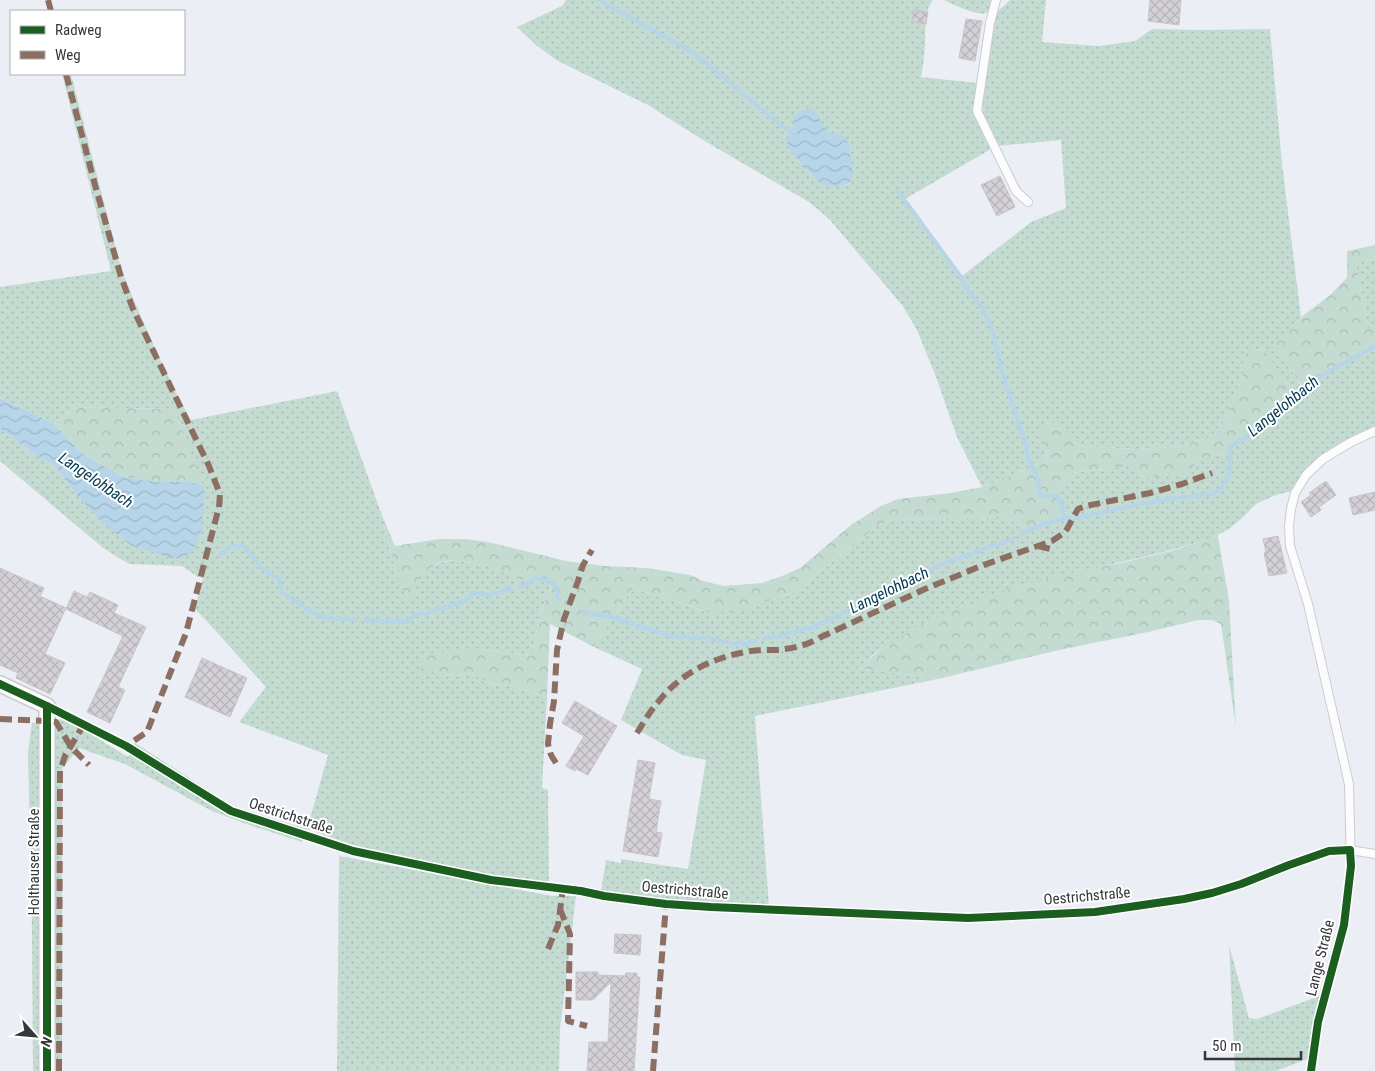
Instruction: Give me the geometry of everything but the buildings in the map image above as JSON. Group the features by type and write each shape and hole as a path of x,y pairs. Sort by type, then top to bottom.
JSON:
{"street":[{"path":"0,684 47,706"},
{"name":"Holthauser Straße","path":"47,706 47,1071"}],"lane":[{"path":"996,0 990,22 977,111 1016,191 1028,202"},
{"name":"Lange Straße","path":"1311,1071 1318,1022 1344,925 1351,866 1349,784 1308,604 1290,546 1289,526 1295,493 1306,475 1323,459 1351,442 1375,431"},
{"name":"Oestrichstraße","path":"47,706 126,746 232,811 353,851 491,880 666,904 968,918 1095,912 1212,894 1330,851 1350,850"},
{"path":"1350,850 1375,854"}],"green space":[{"path":"566,0 933,0 926,16 921,77 977,83 973,109 991,149 905,199 962,276 1031,222 1066,208 1061,140 996,146 983,113 983,96 990,44 997,12 1010,0 1046,0 1042,42 1098,46 1135,41 1152,29 1270,29 1282,164 1301,317 1275,343 1302,387 1294,395 1262,348 1243,355 1243,376 1226,417 1213,436 1185,446 1136,449 1079,446 1052,422 1046,461 982,487 957,437 917,330 902,305 829,219 809,202 703,140 648,105 558,61 537,46 517,27 562,6","holes":["793,126 829,134 847,184 838,186 816,180 808,170 802,167 799,160 794,156 789,133"]},
{"path":"944,0 991,0 991,6 988,12 979,13 966,10"},
{"path":"62,75 71,75 121,269 156,351 191,420 337,391 383,518 396,575 412,600 418,582 426,572 442,562 474,563 487,566 511,574 529,584 537,581 552,583 539,617 532,656 480,649 435,671 455,676 471,673 489,683 509,686 547,697 542,788 548,790 549,883 508,878 382,856 308,829 302,842 212,811 125,764 79,748 62,769 62,1071 33,1071 28,752 32,723 54,726 58,720 64,718 128,757 135,743 237,808 307,829 328,755 239,722 266,687 195,609 203,578 198,577 182,566 129,564 103,548 0,461 0,429 37,456 56,467 71,488 101,522 171,558 183,558 195,547 205,493 174,409 76,407 53,423 0,398 0,287 111,271"},
{"path":"1375,245 1375,259 1356,263 1368,329 1375,327 1375,345 1307,383 1312,391 1224,454 1195,460 1193,472 1146,478 1128,466 1072,473 1058,492 1063,517 1029,530 1003,517 894,519 878,526 820,571 803,589 757,605 756,610 711,613 633,588 594,647 550,624 547,697 509,686 489,683 471,673 455,676 435,671 428,675 422,674 422,654 480,649 532,656 539,617 552,583 537,581 529,584 521,579 486,566 460,561 440,562 428,570 421,578 410,605 396,575 383,518 395,546 439,539 465,539 488,542 566,561 605,566 647,568 690,575 703,581 724,586 762,583 800,568 851,525 881,506 898,499 951,493 982,487 1046,461 1047,449 1040,441 1042,429 1052,422 1080,446 1136,449 1185,446 1213,436 1226,417 1243,376 1243,354 1263,348 1294,395 1302,386 1274,343 1347,278 1347,251"},
{"path":"1375,259 1375,327 1368,330 1356,263"},
{"path":"1375,346 1375,428 1315,463 1302,474 1292,491 1273,496 1256,504 1229,529 1218,535 1218,537 1160,553 1016,587 955,609 912,631 874,654 858,668 938,679 755,716 769,907 672,901 601,892 606,860 621,863 621,859 688,869 706,760 682,755 621,720 642,669 594,647 633,588 711,613 757,605 803,589 820,571 878,526 894,519 1003,517 1029,530 1072,473 1128,466 1146,478 1195,460 1224,454 1312,391 1307,384"},
{"path":"76,407 174,409 203,485 189,482 162,482 123,477 81,453 53,423"},
{"path":"1218,537 1229,600 1236,728 1221,624 1212,620 1198,620 1059,650 938,679 858,668 875,654 913,630 973,601 1015,587 1159,554"},
{"path":"339,856 552,896 576,896 560,1029 559,1071 337,1071"},
{"path":"1229,945 1249,1018 1257,1019 1322,995 1313,1028 1310,1058 1276,1071 1235,1071"}],"water":[{"path":"813,109 829,134 843,135 847,140 853,175 851,181 847,184 838,186 824,185 816,180 808,170 802,167 787,145 794,116 802,110"},
{"path":"0,398 53,423 81,453 123,477 162,482 189,482 203,485 205,493 201,531 195,548 184,558 171,558 132,546 101,522 71,488 56,467 37,456 0,429"}],"waterway":[{"path":"599,0 694,53 783,127 795,133"},
{"path":"898,191 961,277 968,291 981,306 990,322 1003,375 1023,435 1029,460 1038,479 1040,495 1055,495 1060,500 1064,515 1067,518"},
{"name":"Langelohbach","path":"1075,518 1160,500 1212,494 1219,490 1229,474 1230,447 1287,408 1291,398 1308,383 1375,346"},
{"name":"Langelohbach","path":"1022,534 1045,523 1070,518"},
{"name":"Langelohbach","path":"764,639 808,629 863,604 865,601 905,579 1014,538"},
{"name":"Langelohbach","path":"220,555 232,546 244,546 261,568 279,579 282,592 295,602 299,602 311,612 325,617 356,619"},
{"name":"Langelohbach","path":"518,587 537,577 552,583 558,589 557,597 559,599"},
{"name":"Langelohbach","path":"366,620 407,622 418,614 426,614 458,604 474,593 489,595 511,589"},
{"name":"Langelohbach","path":"584,612 611,617 671,636 711,639 736,644 739,642 747,645 749,642 755,641"}],"marked path":[{"path":"48,0 51,10"},
{"path":"66,75 121,277 133,309 209,466 220,494 219,507 186,633 147,732 126,746"},
{"path":"637,733 668,691 688,674 700,667 737,654 759,650 786,649 810,643 925,589 981,566 1052,541 1064,533 1078,509 1150,493 1212,473"},
{"path":"1038,546 1055,550"},
{"path":"556,763 551,755 548,744 554,701 557,650 564,619 583,565 592,550"},
{"path":"0,719 56,722 71,747 89,765"},
{"path":"59,1071 60,771 65,756 84,724"},
{"path":"548,949 558,925 563,889"},
{"path":"653,1071 666,904"},
{"path":"560,909 570,934 568,1021 587,1026"}],"cycle path":[{"path":"0,684 126,746 231,811 353,851 491,880 666,904 968,918 1095,912 1212,893 1329,851 1350,850 1351,866 1344,925 1318,1022 1311,1071"},
{"path":"47,706 47,1071"}]}
